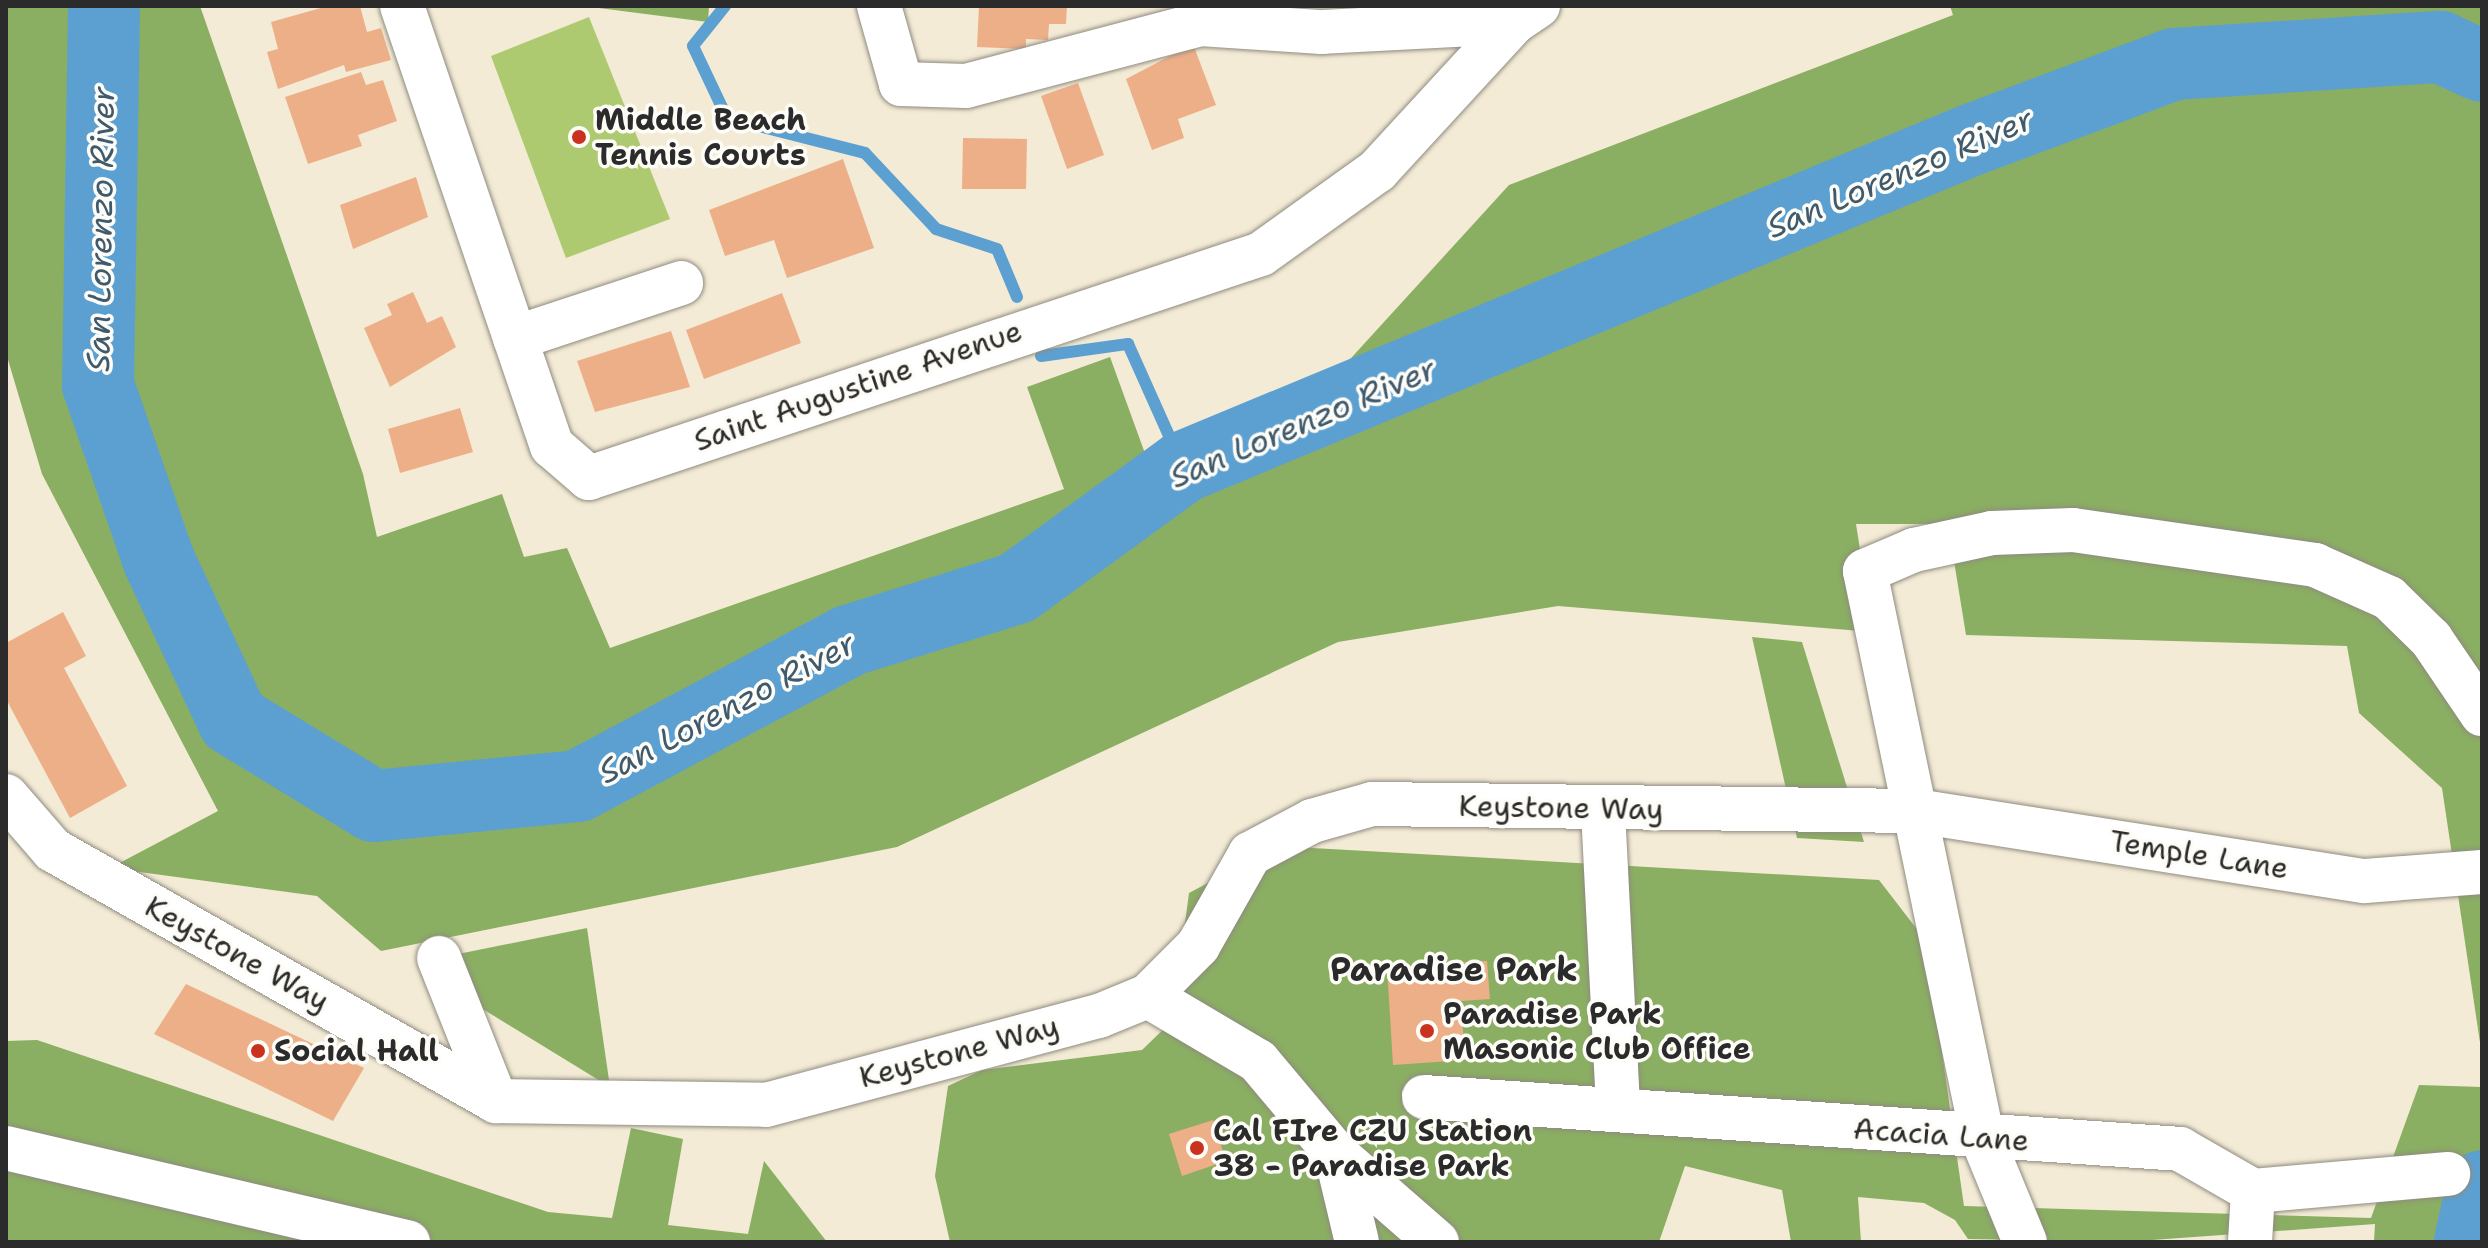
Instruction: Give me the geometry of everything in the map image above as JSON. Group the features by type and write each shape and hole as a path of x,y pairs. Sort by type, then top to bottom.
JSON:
{"street":[{"name":"Saint Augustine Avenue","path":"402,6 552,446 589,478 1261,254 1377,171 1526,14"},
{"path":"879,6 901,84 966,86 1200,24 1322,32 1526,14"},
{"path":"515,338 681,283"},
{"path":"2025,1242 1983,1140 1865,571 1914,550 1992,533 2073,530 2315,565 2389,598 2431,639 2482,714"},
{"name":"Keystone Way","path":"14,825 496,1101 766,1105 1099,1016 1148,996 1198,946 1250,854 1312,821 1372,804 1603,810 1916,811"},
{"path":"1603,810 1618,1108"},
{"name":"Temple Lane","path":"1916,811 2365,881 2482,872"},
{"path":"439,958 496,1101"},
{"path":"1148,996 1258,1061 1336,1154 1437,1242"},
{"name":"Acacia Lane","path":"1424,1097 1618,1108 1983,1140 2180,1149 2253,1191"},
{"path":"6,1148 408,1242"},
{"path":"1336,1154 1357,1242"},
{"path":"2250,1242 2253,1191 2448,1174"}],"green space":[{"path":"6,6 200,6 363,474 377,537 502,494 524,557 567,548 610,648 1064,489 1027,387 1110,357 1147,459 1311,402 1509,185 1953,15 1950,6 2482,6 2482,1056 2442,788 2359,713 2347,646 1966,635 1948,524 1856,524 1873,632 1558,606 1338,642 897,847 381,951 317,896 110,868 218,811 42,474 6,353"},
{"path":"583,6 709,6 708,22"},
{"name":"Middle Beach Tennis Courts","path":"589,17 670,219 566,258 491,56"},
{"path":"1752,637 1802,642 1864,842 1797,838"},
{"path":"1277,846 1879,880 1926,941 1964,1206 2371,1218 2419,1085 2482,1087 2482,1242 2374,1242 2375,1224 2124,1242 1968,1239 1955,1220 1924,1203 1858,1197 1861,1242 1791,1242 1782,1190 1685,1166 1659,1242 950,1242 935,1176 948,1086 982,1070 1142,1050 1172,1021 1189,893"},
{"path":"587,928 610,1087 455,992 458,954"},
{"path":"37,1040 548,1212 612,1218 631,1128 683,1139 668,1225 748,1234 764,1161 827,1242 6,1242 6,1041"}],"building":[{"path":"328,6 360,6 367,32 381,28 391,60 346,72 344,65 278,89 267,52 278,49 271,22"},
{"path":"979,6 1067,6 1066,24 1049,24 1048,40 1026,39 1026,49 977,47"},
{"path":"1193,44 1216,105 1178,119 1184,138 1152,150 1126,79"},
{"path":"361,72 366,85 383,80 397,121 358,135 362,146 308,164 285,97"},
{"path":"1078,83 1104,155 1067,169 1041,96"},
{"path":"963,138 1027,139 1026,189 962,189"},
{"path":"843,159 874,248 787,278 774,240 725,256 709,210"},
{"path":"416,177 428,217 353,249 340,205"},
{"path":"413,292 427,323 442,316 456,347 390,387 364,328 392,315 387,304"},
{"path":"782,293 801,343 704,379 686,330"},
{"path":"671,331 690,387 595,412 577,361"},
{"path":"460,408 473,452 400,473 388,429"},
{"path":"63,612 86,656 64,668 127,786 70,818 6,699 6,643"},
{"name":"Paradise Park Masonic Club Office","path":"1487,961 1490,999 1461,1001 1465,1060 1393,1065 1387,967"},
{"name":"Social Hall","path":"186,984 364,1068 333,1121 154,1034"},
{"name":"Cal FIre CZU Station 38 - Paradise Park","path":"1213,1120 1226,1161 1182,1176 1169,1134"}],"waterway":[{"name":"San Lorenzo River","path":"104,6 98,385 159,561 233,720 374,806 578,786 848,641 1017,588 1183,467 1971,140 2174,64 2440,47 2482,66"},
{"path":"725,6 693,46 727,118 865,153 936,229 997,249 1017,297"},
{"path":"1041,356 1128,344 1183,467"},
{"name":"San Lorenzo River","path":"2470,1242 2482,1186"}],"place":[{"name":"Middle Beach Tennis Courts","path":"579,137"},
{"name":"Paradise Park Masonic Club Office","path":"1427,1031"},
{"name":"Social Hall","path":"258,1051"},
{"name":"Cal FIre CZU Station 38 - Paradise Park","path":"1197,1148"}],"district":[{"name":"Paradise Park","path":"1454,970"}]}
